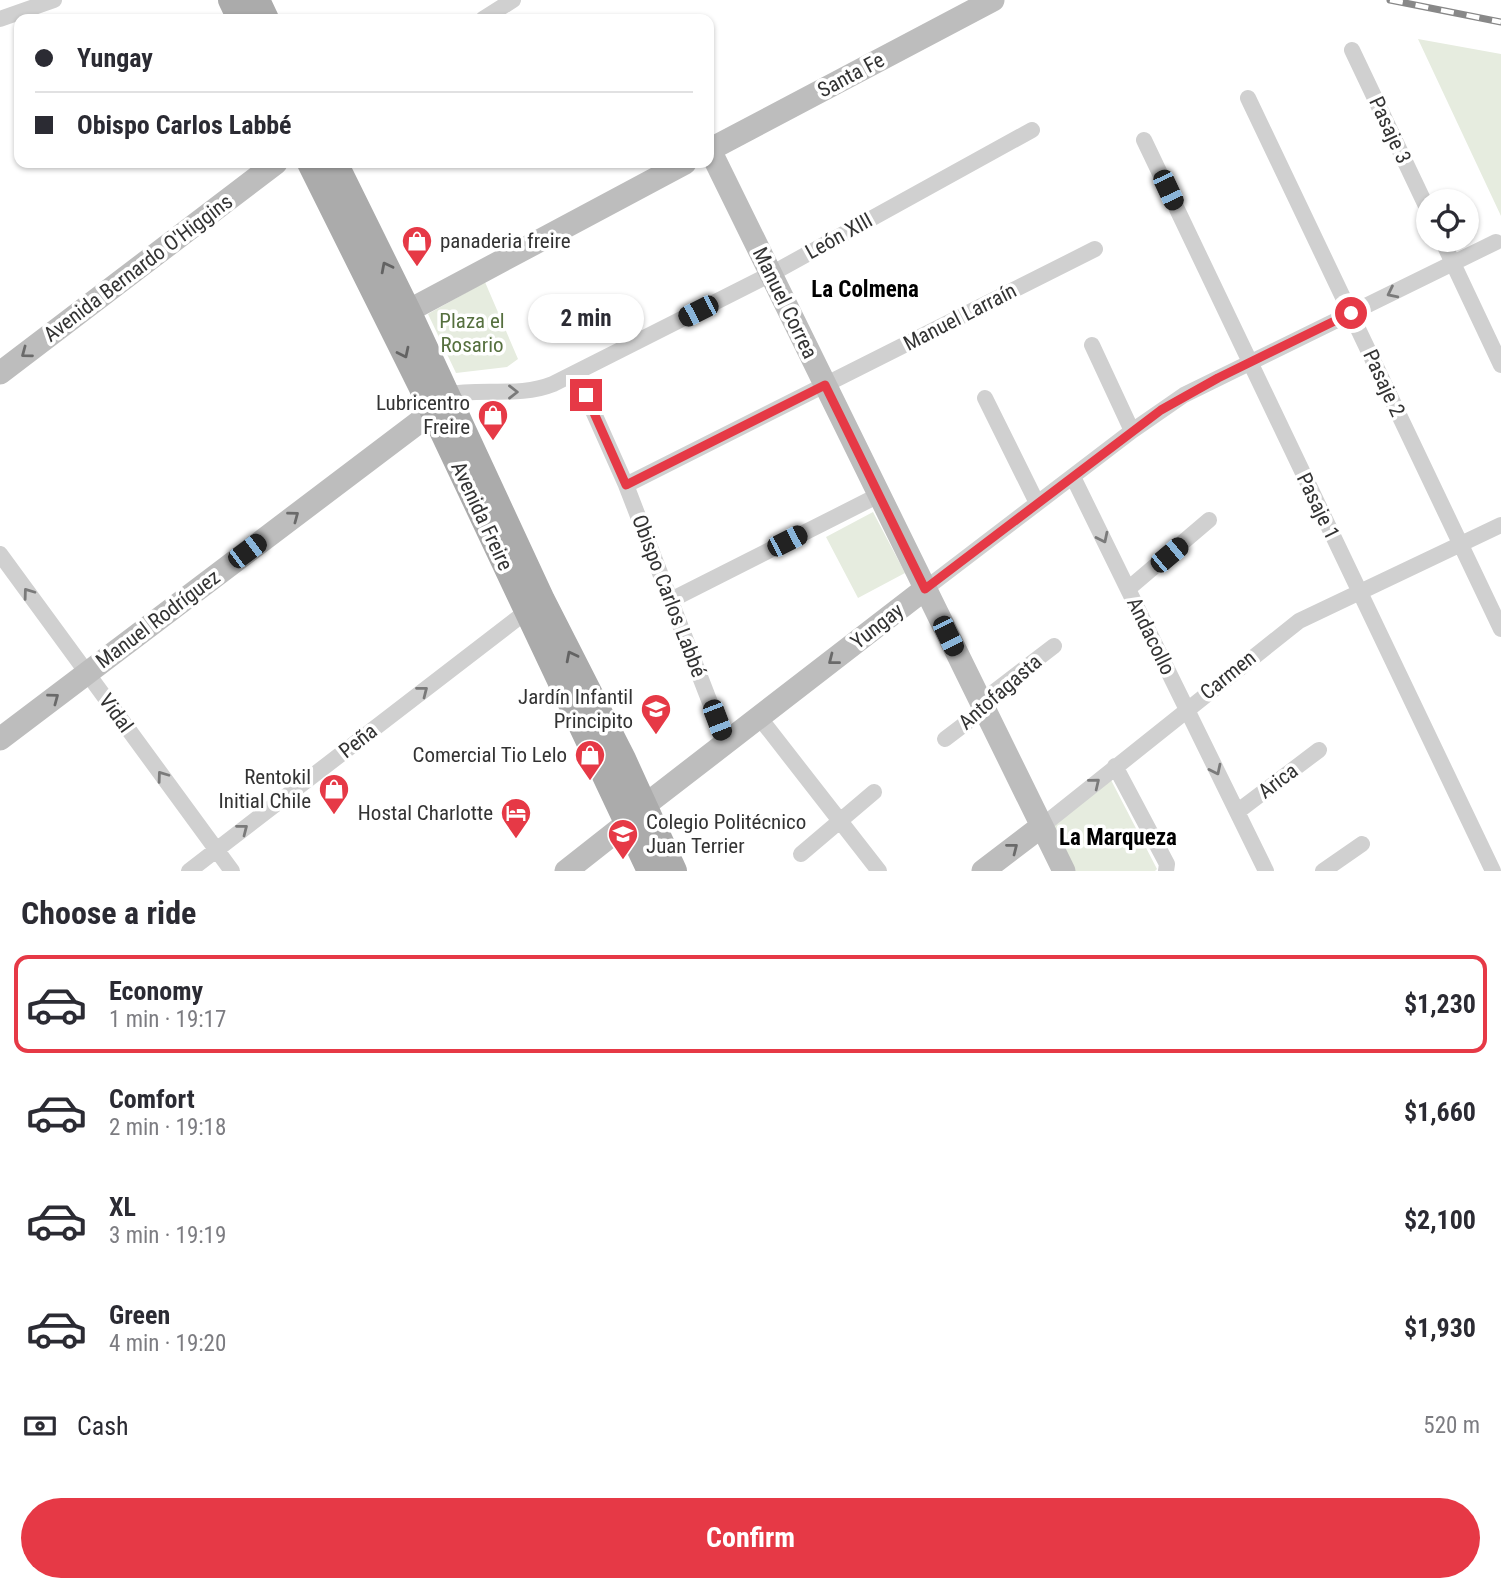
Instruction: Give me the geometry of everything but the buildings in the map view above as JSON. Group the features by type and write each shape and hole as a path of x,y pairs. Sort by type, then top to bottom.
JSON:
{"main road":[{"name":"Avenida Freire","path":"312,168 376,295 439,403 542,600 635,815 649,871"},
{"name":"Avenida Freire","path":"337,168 408,311 439,403 527,611 635,815 674,871"},
{"path":"376,295 408,311"}],"street":[{"path":"14,14 54,0"},
{"path":"490,14 513,0"},
{"name":"Santa Fe","path":"714,147 993,0"},
{"name":"Pasaje 3","path":"1352,50 1418,189"},
{"name":"Pasaje 2","path":"1248,98 1501,629"},
{"name":"León XIII","path":"439,403 465,390 532,391 576,373 771,274 1032,130"},
{"name":"Pasaje 1","path":"1144,140 1493,871"},
{"name":"Manuel Correa","path":"714,160 1064,871"},
{"name":"Avenida Bernardo O'Higgins","path":"0,373 268,168"},
{"path":"408,311 676,168"},
{"name":"Yungay","path":"566,871 759,717 1132,431 1184,396 1496,242"},
{"name":"Manuel Larraín","path":"626,485 1095,249"},
{"path":"1448,252 1501,365"},
{"path":"1092,345 1132,431"},
{"name":"Obispo Carlos Labbé","path":"576,373 626,485 726,744"},
{"path":"985,398 1037,503"},
{"name":"Manuel Rodríguez","path":"0,739 439,403"},
{"name":"Andacollo","path":"1073,477 1266,871"},
{"path":"671,600 879,495"},
{"path":"1128,589 1209,520"},
{"name":"Carmen","path":"983,871 1298,621 1501,525"},
{"name":"Vidal","path":"0,554 232,871"},
{"name":"Peña","path":"189,871 527,611"},
{"name":"Antofagasta","path":"946,739 974,717 990,695 1054,646"},
{"path":"759,717 879,871"},
{"name":"Arica","path":"1237,812 1319,750"},
{"path":"1115,766 1167,864 1166,871"},
{"path":"801,854 874,792"},
{"path":"1323,871 1362,844"}],"green space":[{"path":"1418,39 1501,54 1501,216"},
{"name":"Plaza el Rosario","path":"485,282 518,359 507,367 456,373 428,314"},
{"path":"873,512 905,573 858,598 826,537"},
{"path":"1111,780 1157,869 1155,871 1074,871 1051,826"}],"railway":[{"path":"1390,0 1501,22"}],"place":[{"name":"panaderia freire","path":"417,268"},
{"name":"Lubricentro Freire","path":"493,442"},
{"name":"Jardín Infantil Principito","path":"656,736"},
{"name":"Comercial Tio Lelo","path":"590,782"},
{"name":"Rentokil Initial Chile","path":"334,816"},
{"name":"Hostal Charlotte","path":"516,840"},
{"name":"Colegio Politécnico Juan Terrier","path":"623,861"}],"district":[{"name":"La Colmena","path":"865,289"},
{"name":"La Marqueza","path":"1118,837"}],"route":[{"path":"586,395 626,485 825,385 925,589 1161,410 1218,378 1351,313"}]}
